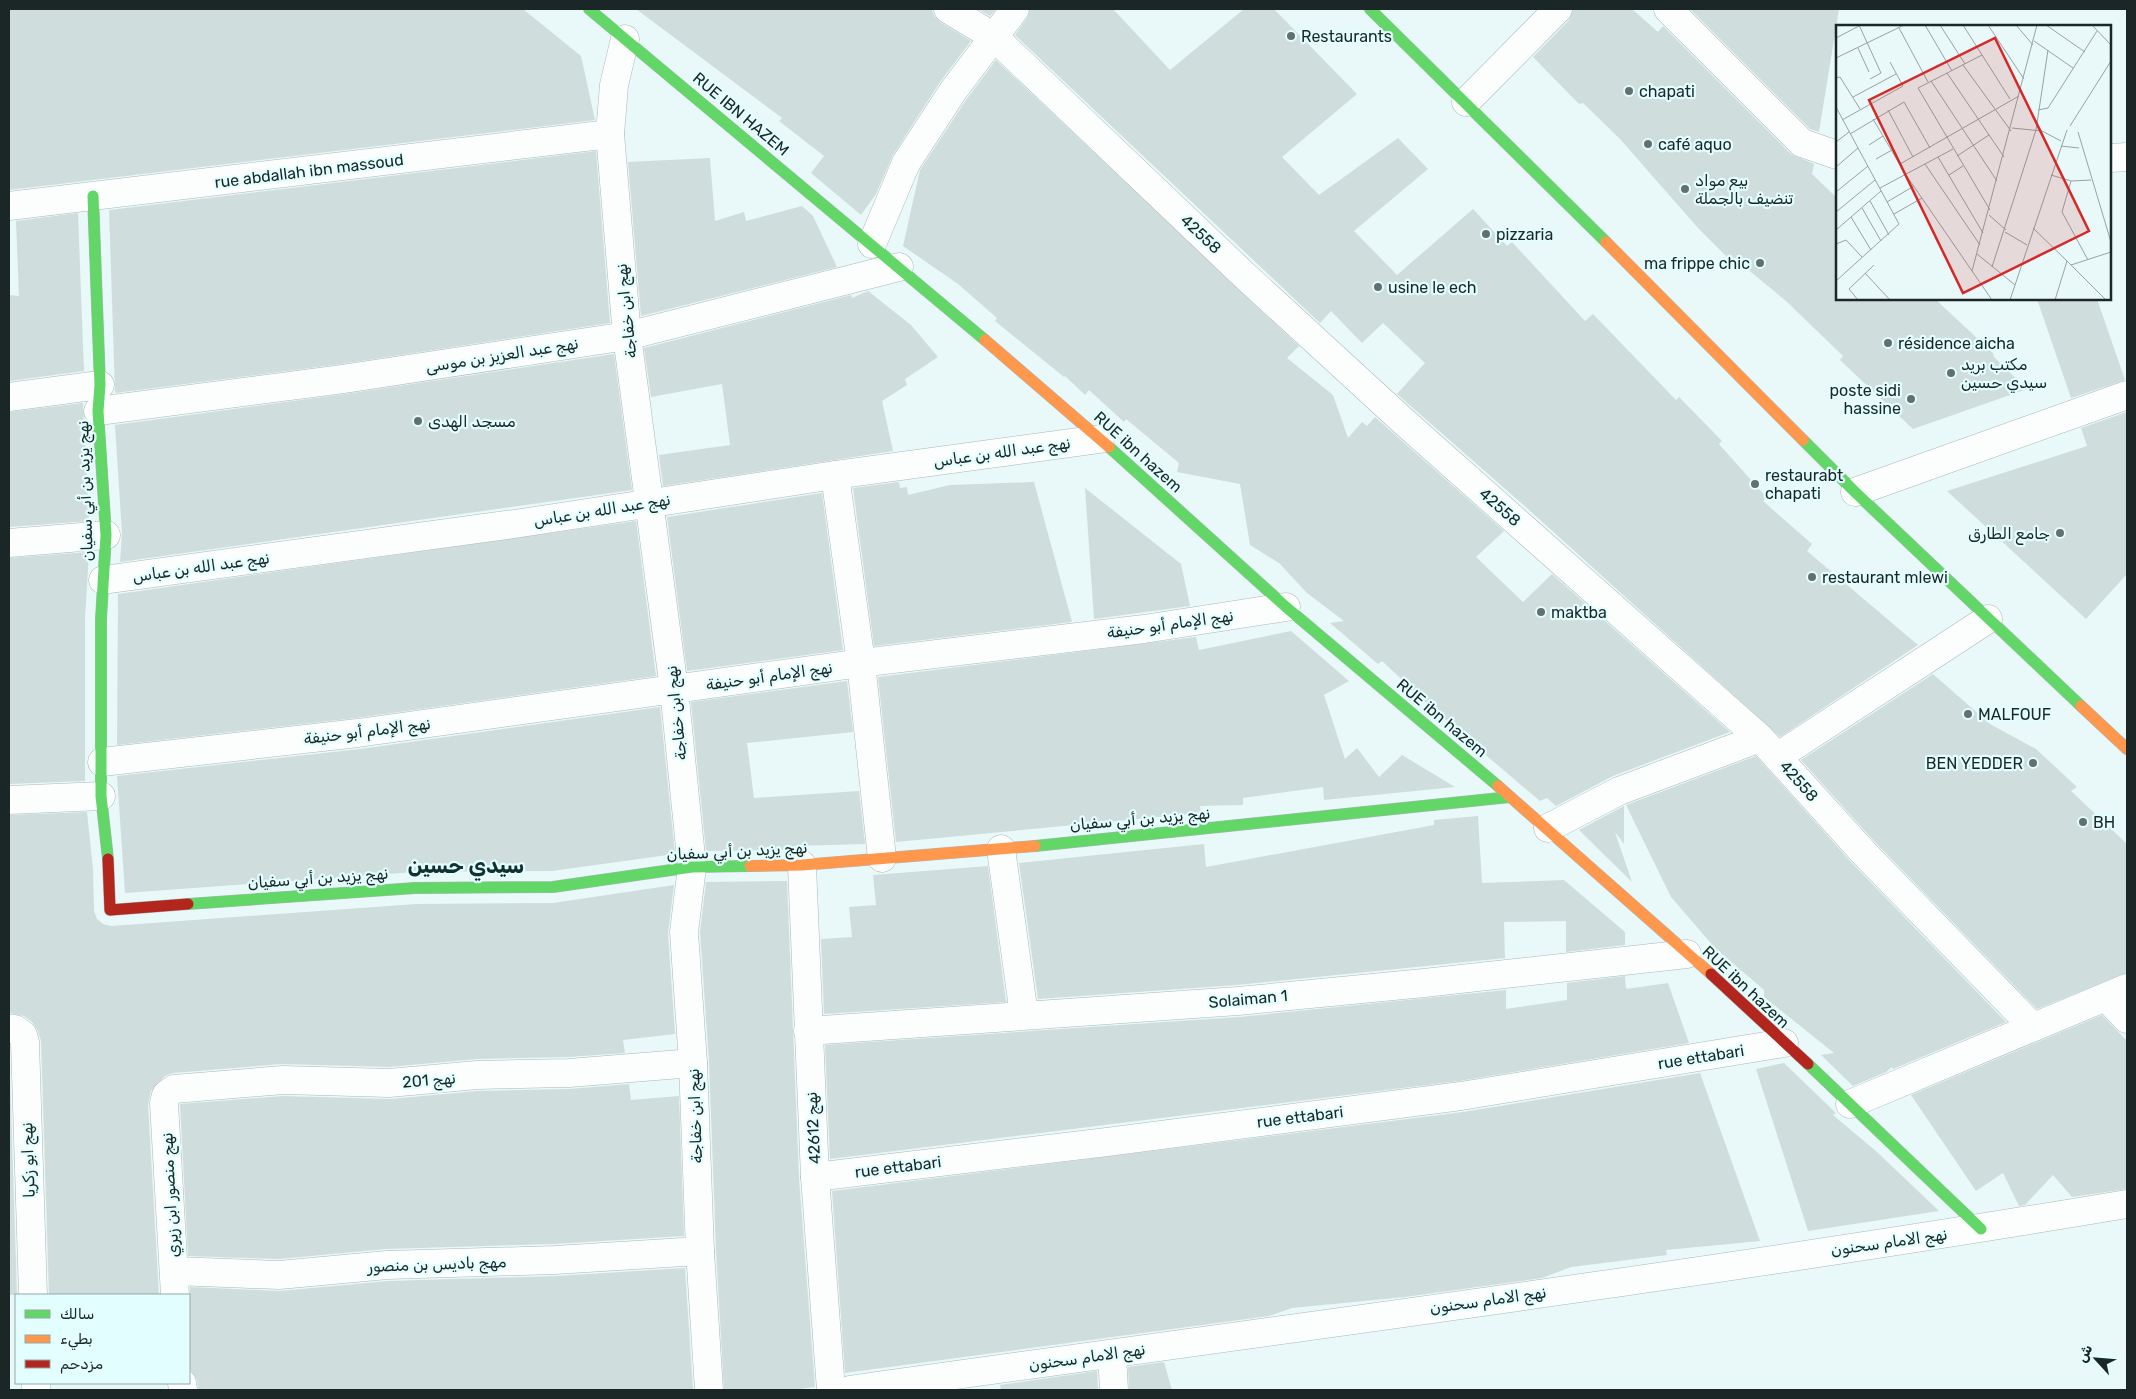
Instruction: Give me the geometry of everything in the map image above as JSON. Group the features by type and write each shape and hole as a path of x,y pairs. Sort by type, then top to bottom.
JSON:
{"street":[{"name":"RUE IBN HAZEM","path":"589,9 872,244"},
{"name":"42558","path":"948,9 994,37 1243,274 1394,413 1769,748 1863,852 2033,1027"},
{"path":"872,244 906,163 953,91 1015,9"},
{"path":"1370,9 1466,102 1855,492 2127,749"},
{"path":"1466,102 1558,9"},
{"path":"1668,9 1802,143 1836,155"},
{"name":"نهج ابن خفاجة","path":"625,39 614,85 610,134 627,336 651,502 674,689 692,867 684,932 693,1063 700,1251 709,1390"},
{"name":"rue abdallah ibn massoud","path":"9,206 610,134"},
{"path":"2111,158 2127,157"},
{"name":"نهج يزيد بن أبي سفيان","path":"93,196 99,398 106,535 100,689 101,796 109,868 110,910 415,888 553,888 692,867 802,865 1001,848 1510,797"},
{"name":"RUE ibn hazem","path":"872,244 1100,439 1286,607 1548,828 1736,996 1981,1229"},
{"name":"نهج عبد العزيز بن موسى","path":"9,397 99,398 343,379 627,336 899,267"},
{"path":"1855,492 2127,395"},
{"name":"نهج عبد الله بن عباس","path":"103,580 522,523 835,475 1100,439"},
{"path":"835,475 861,663 882,858"},
{"path":"9,543 106,535"},
{"name":"نهج الإمام أبو حنيفة","path":"102,762 358,733 861,663 1144,629 1286,607"},
{"path":"1548,828 1619,791 1769,748 1988,619"},
{"path":"9,800 101,796"},
{"path":"1001,848 1024,1015"},
{"name":"نهج 42612","path":"802,865 815,1177 831,1390"},
{"name":"Solaiman 1","path":"808,1031 1268,998 1687,954"},
{"path":"1850,1104 2117,992 2127,1019"},
{"name":"نهج ابو زكريا","path":"12,1029 23,1035 25,1042 33,1294"},
{"name":"rue ettabari","path":"815,1177 1107,1142 1461,1096 1784,1043"},
{"name":"نهج 201","path":"166,1095 174,1089 247,1081 283,1080 389,1083 478,1075 569,1073 693,1063"},
{"name":"نهج منصور ابن زيري","path":"166,1095 164,1102 175,1283"},
{"name":"نهج الامام سحنون","path":"849,1390 971,1382 1112,1354 1981,1229 2127,1204"},
{"name":"مهج باديس بن منصور","path":"175,1283 387,1265 555,1260 700,1251"},
{"path":"1112,1354 1114,1390"}],"building":[{"path":"9,9 523,9 581,56 595,120 9,190"},
{"path":"636,9 932,9 934,16 940,22 971,41 940,82 893,155 876,194 861,215 811,173 824,156 779,121 782,118"},
{"path":"978,9 996,9 990,16"},
{"path":"1030,9 1113,9 1170,70 1244,9 1274,9 1357,94 1282,157 1319,195 1398,138 1428,169 1354,231 1397,275 1473,209 1507,246 1512,242 1585,321 1593,314 1676,400 1679,397 1722,441 1719,444 1767,498 1763,501 1812,544 1807,551 1918,645 1780,737 1528,509 1397,394 1425,363 1383,323 1362,343 1331,311 1320,323 1015,35 1027,18"},
{"path":"1573,9 1632,9 1658,32 1663,26 1791,154 1814,164 1812,174 1836,197 1836,300 1936,300 1993,353 1994,357 2027,389 1913,429 1840,360 1843,356 1786,301 1740,263 1735,265 1698,228 1620,139 1583,103 1579,104 1533,57 1569,20"},
{"path":"1690,9 1839,9 1819,132 1810,129"},
{"path":"996,60 1299,346 1287,358 1333,395 1348,438 1362,422 1367,426 1375,417 1504,531 1476,557 1523,602 1552,574 1730,732 1613,776 1556,806 1547,798 1540,801 1455,729 1382,661 1378,664 1330,623 1344,621 1307,593 1279,563 1250,545 1240,484 1177,472 1179,463 1126,419 1124,422 1089,390 1085,395 1065,376 995,321 997,318 958,284 903,246 920,170 966,100"},
{"path":"596,151 610,323 341,364 115,393 109,210"},
{"path":"710,158 715,221 744,212 746,221 802,206 813,216 837,267 641,316 628,162"},
{"path":"78,213 84,371 9,381 9,295 19,296 16,221"},
{"path":"868,291 911,325 938,357 905,379 907,385 882,401 893,451 663,486 659,455 730,445 722,384 651,397 644,348 851,295 852,298"},
{"path":"2037,300 2097,300 2125,380 2071,398"},
{"path":"614,354 632,490 120,562 122,534 115,425 345,394"},
{"path":"83,403 89,521 9,527 9,412"},
{"name":"جامع الطارق","path":"2127,412 2127,574 2086,619 1947,491 2087,446 2081,428"},
{"path":"899,482 900,488 907,487 908,495 950,485 1034,482 1072,622 874,646 853,488"},
{"path":"1085,488 1181,564 1190,606 1094,619"},
{"path":"822,493 843,650 687,671 667,517"},
{"path":"636,521 656,676 356,718 117,745 118,594"},
{"path":"89,552 85,619 85,781 9,784 9,558"},
{"path":"1291,631 1349,681 1324,695 1345,759 1357,748 1379,777 1402,755 1455,787 1324,800 1323,787 1243,798 1243,805 1200,806 1201,813 896,842 878,677 1196,637 1199,650"},
{"path":"1933,674 1990,724 2036,749 2077,787 2071,791 2127,844 2127,973 2037,1009 1874,841 1801,760"},
{"path":"847,681 853,732 747,743 754,798 859,791 865,844 794,846 794,850 706,851 691,702"},
{"path":"660,707 675,854 552,871 414,872 125,893 117,776 360,749"},
{"path":"1756,756 1852,863 2006,1022 1893,1069 1892,1067 1886,1072 1853,1086 1821,1055 1834,1053 1764,997 1764,990 1715,948 1671,897 1626,805"},
{"path":"1624,806 1624,844 1615,832 1632,882 1579,830"},
{"path":"87,812 93,869 94,911 97,919 103,924 111,926 416,904 553,903 674,885 668,933 675,1034 623,1040 625,1053 568,1057 477,1059 389,1067 282,1064 173,1073 165,1076 151,1091 148,1104 159,1294 49,1294 41,1041 38,1031 32,1022 24,1016 9,1013 9,815"},
{"path":"1478,816 1482,883 1564,880 1625,932 1625,945 1566,952 1566,921 1504,922 1505,958 1237,985 1038,999 1019,863 1204,844 1206,867 1434,825 1434,820"},
{"path":"988,866 1006,1002 824,1014 821,939 852,937 849,907 876,905 873,875"},
{"path":"787,881 799,1178 815,1387 791,1390 724,1390 716,1250 709,1062 700,932 706,882"},
{"path":"1625,976 1626,989 1668,983 1689,1043 1459,1081 830,1159 825,1045 1239,1017 1506,990 1506,1009 1567,1000 1567,983"},
{"path":"2102,1015 2127,1041 2127,1189 2072,1197 2053,1175 2025,1205 2019,1206 2003,1173 1976,1191 1911,1095"},
{"path":"9,1045 17,1294 9,1295"},
{"path":"1784,1063 1836,1113 1833,1115 1877,1152 1939,1211 1808,1231 1756,1069"},
{"path":"1700,1073 1760,1241 1666,1250 1667,1255 1571,1267 1542,1278 1405,1297 1292,1308 1269,1316 845,1373 832,1191 1463,1112"},
{"path":"629,1084 631,1100 679,1096 684,1236 554,1244 386,1249 279,1259 188,1256 180,1104 283,1096 390,1099 478,1091 569,1089"},
{"path":"685,1268 693,1390 198,1390 197,1380 190,1370 190,1287 280,1291 388,1281 556,1276"},
{"path":"1164,1362 1172,1390 1129,1390 1128,1367"},
{"path":"1097,1371 1098,1390 1001,1390 1000,1385"}],"traffic: fast":[{"path":"589,9 985,340"},
{"path":"1370,9 1606,242"},
{"path":"93,196 100,385 98,411 106,535 101,619 101,796 108,859"},
{"path":"1803,440 1855,492 2081,706"},
{"path":"1109,447 1286,607 1498,786"},
{"path":"1035,846 1510,797"},
{"path":"188,904 415,888 553,887 692,867 750,866"},
{"path":"1808,1064 1981,1229"}],"traffic: slow":[{"path":"1606,242 1803,440"},
{"path":"985,340 1109,447"},
{"path":"2081,706 2127,749"},
{"path":"1498,786 1711,974"},
{"path":"750,866 802,865 1035,846"}],"traffic: jam":[{"path":"108,859 110,910 188,904"},
{"path":"1711,974 1808,1064"}],"place":[{"name":"Restaurants","path":"1291,36"},
{"name":"chapati","path":"1629,91"},
{"name":"café aquo","path":"1648,144"},
{"name":"بيع مواد تنضيف بالجملة","path":"1685,189"},
{"name":"pizzaria","path":"1486,234"},
{"name":"ma frippe chic","path":"1760,263"},
{"name":"usine le ech","path":"1378,287"},
{"name":"résidence aicha","path":"1888,343"},
{"name":"مكتب بريد سيدي حسين","path":"1951,373"},
{"name":"poste sidi hassine","path":"1911,399"},
{"name":"مسجد الهدى","path":"418,421"},
{"name":"restaurabt chapati","path":"1755,484"},
{"name":"جامع الطارق","path":"2060,533"},
{"name":"restaurant mlewi","path":"1812,577"},
{"name":"maktba","path":"1541,612"},
{"name":"MALFOUF","path":"1968,714"},
{"name":"BEN YEDDER","path":"2033,763"},
{"name":"BH","path":"2083,822"}],"district":[{"name":"سيدي حسين","path":"466,865"}]}
